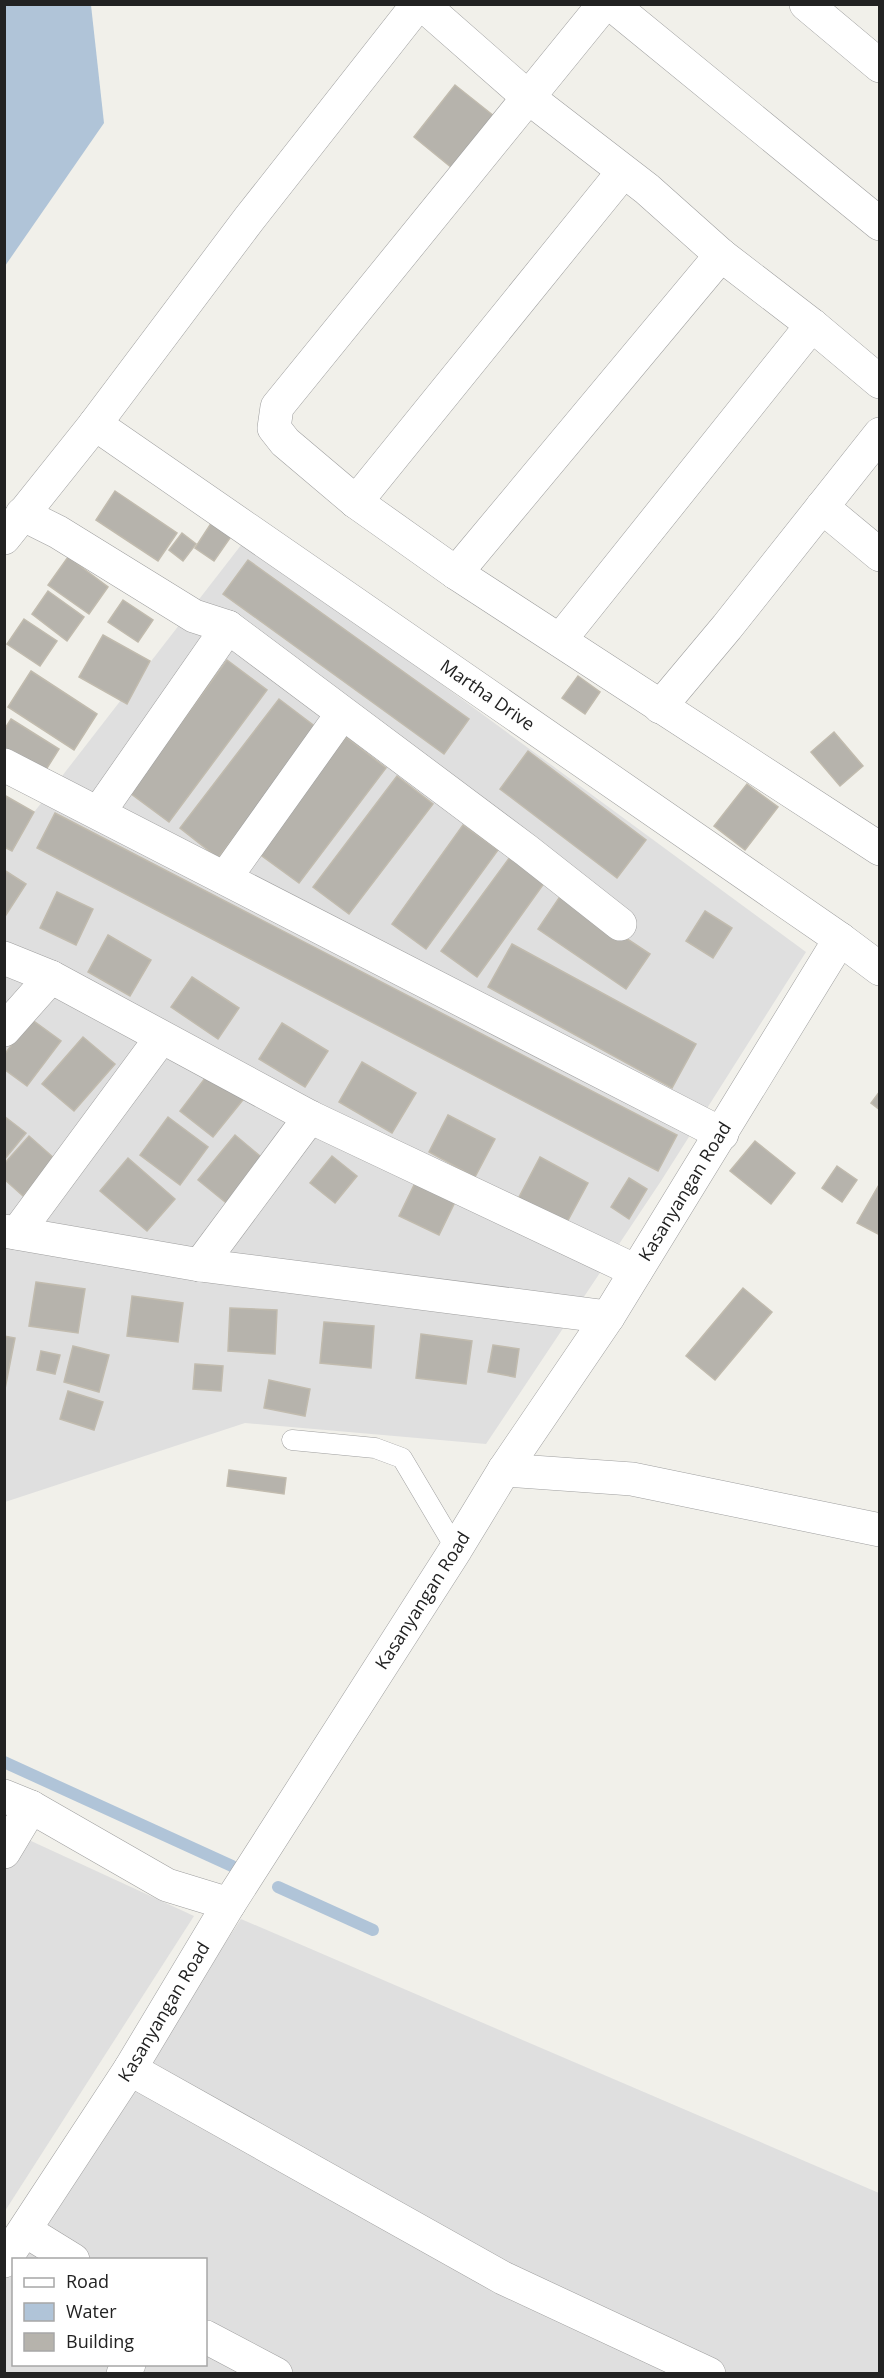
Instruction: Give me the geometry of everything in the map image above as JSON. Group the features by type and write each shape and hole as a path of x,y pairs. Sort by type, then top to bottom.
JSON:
{"street":[{"path":"13,526 95,424 249,219 420,4 530,98 681,217 721,255 812,325 879,382"},
{"path":"604,4 277,407 274,428 285,442 356,502 456,573 879,849"},
{"path":"611,4 879,224"},
{"path":"806,4 879,66"},
{"path":"356,502 623,172"},
{"path":"456,573 721,255"},
{"path":"560,640 812,325"},
{"name":"Martha Drive","path":"95,424 840,939 879,969"},
{"path":"660,706 727,627 879,434"},
{"path":"822,507 879,555"},
{"path":"13,526 58,532 194,616 228,627 526,850 620,924"},
{"path":"99,812 228,627"},
{"path":"225,878 342,714"},
{"path":"4,765 722,1134"},
{"name":"Kasanyangan Road","path":"4,2261 130,2069 229,1904 504,1470 608,1317 840,939"},
{"path":"4,958 51,977 310,1117 636,1271"},
{"path":"4,1030 51,977"},
{"path":"161,1038 11,1232 200,1265 608,1317"},
{"path":"200,1265 310,1117"},
{"path":"504,1470 632,1479 879,1530"},
{"path":"4,1852 18,1801 167,1885 229,1904"},
{"path":"130,2069 503,2277 709,2373"},
{"path":"26,2230 70,2258"},
{"path":"207,2338 276,2373"}],"lane":[{"path":"292,1440 375,1448 402,1458 456,1549"}],"shaded area":[{"path":"245,540 806,952 661,1181 486,1444 245,1423 5,1502 4,851"},
{"path":"5,1829 194,1916 5,2211"},
{"path":"241,1919 879,2193 879,2373 5,2373 4,2279 12,2267 12,2366 207,2366 207,2258 18,2258"}],"water":[{"path":"5,4 91,5 104,123 5,266"}],"building":[{"path":"455,85 494,116 452,168 414,137"},
{"path":"115,491 177,533 158,561 96,520"},
{"path":"219,511 239,525 214,561 195,548"},
{"path":"182,533 196,544 183,561 169,550"},
{"path":"68,557 108,587 89,614 48,585"},
{"path":"248,560 469,719 444,754 223,594"},
{"path":"48,591 84,617 67,641 32,614"},
{"path":"123,600 153,620 138,642 108,622"},
{"path":"24,619 57,641 40,666 7,644"},
{"path":"103,635 150,661 127,704 79,677"},
{"path":"227,660 267,690 169,822 130,793"},
{"path":"31,671 97,714 74,750 8,707"},
{"path":"578,676 600,692 585,714 562,698"},
{"path":"279,699 317,728 218,858 180,828"},
{"path":"11,719 59,749 42,776 4,752 4,730"},
{"path":"834,732 863,766 840,786 811,752"},
{"path":"346,737 386,768 299,883 258,853"},
{"path":"528,751 646,840 617,878 500,789"},
{"path":"397,776 433,804 349,914 313,887"},
{"path":"747,784 778,807 745,850 714,826"},
{"path":"4,795 34,812 12,851 4,847"},
{"path":"55,813 677,1135 658,1171 37,848"},
{"path":"463,825 498,850 426,949 392,924"},
{"path":"510,857 545,882 477,977 441,951"},
{"path":"4,870 26,884 4,918"},
{"path":"57,892 93,909 76,945 40,928"},
{"path":"561,895 650,954 626,989 538,929"},
{"path":"705,911 732,928 713,958 686,941"},
{"path":"108,935 151,960 130,996 88,972"},
{"path":"512,944 696,1044 672,1088 488,987"},
{"path":"192,977 239,1008 218,1039 171,1007"},
{"path":"31,1019 61,1041 27,1086 4,1069 4,1055"},
{"path":"282,1023 328,1051 305,1087 259,1059"},
{"path":"83,1037 115,1064 74,1111 42,1084"},
{"path":"362,1062 416,1093 392,1133 339,1102"},
{"path":"212,1069 246,1096 213,1137 180,1111"},
{"path":"880,1091 880,1110 871,1103"},
{"path":"448,1115 495,1139 475,1177 429,1152"},
{"path":"4,1116 26,1133 4,1160"},
{"path":"168,1117 208,1147 180,1185 140,1155"},
{"path":"235,1135 266,1161 230,1206 198,1180"},
{"path":"29,1136 55,1159 23,1196 4,1179 4,1164"},
{"path":"755,1141 795,1173 771,1204 730,1171"},
{"path":"332,1156 357,1176 335,1203 310,1183"},
{"path":"540,1157 588,1183 566,1224 518,1199"},
{"path":"128,1158 175,1199 147,1231 100,1191"},
{"path":"837,1166 857,1180 842,1202 822,1188"},
{"path":"629,1178 647,1189 629,1219 611,1207"},
{"path":"415,1183 455,1202 439,1235 399,1216"},
{"path":"880,1183 880,1235 857,1223"},
{"path":"36,1282 85,1289 78,1333 29,1326"},
{"path":"743,1288 772,1312 715,1380 686,1356"},
{"path":"132,1296 183,1303 178,1342 127,1336"},
{"path":"230,1308 277,1310 275,1354 228,1351"},
{"path":"324,1322 374,1326 371,1368 320,1363"},
{"path":"421,1334 472,1341 466,1384 416,1378"},
{"path":"4,1336 15,1338 4,1394"},
{"path":"493,1345 519,1349 515,1377 488,1372"},
{"path":"73,1346 109,1355 99,1392 64,1382"},
{"path":"41,1351 60,1355 55,1374 37,1370"},
{"path":"195,1364 223,1366 221,1391 193,1389"},
{"path":"269,1380 310,1389 305,1416 264,1408"},
{"path":"68,1391 103,1402 94,1430 60,1419"},
{"path":"229,1470 286,1478 284,1494 227,1486"}],"waterway":[{"path":"4,1762 232,1866"},
{"path":"278,1887 373,1930"}]}
